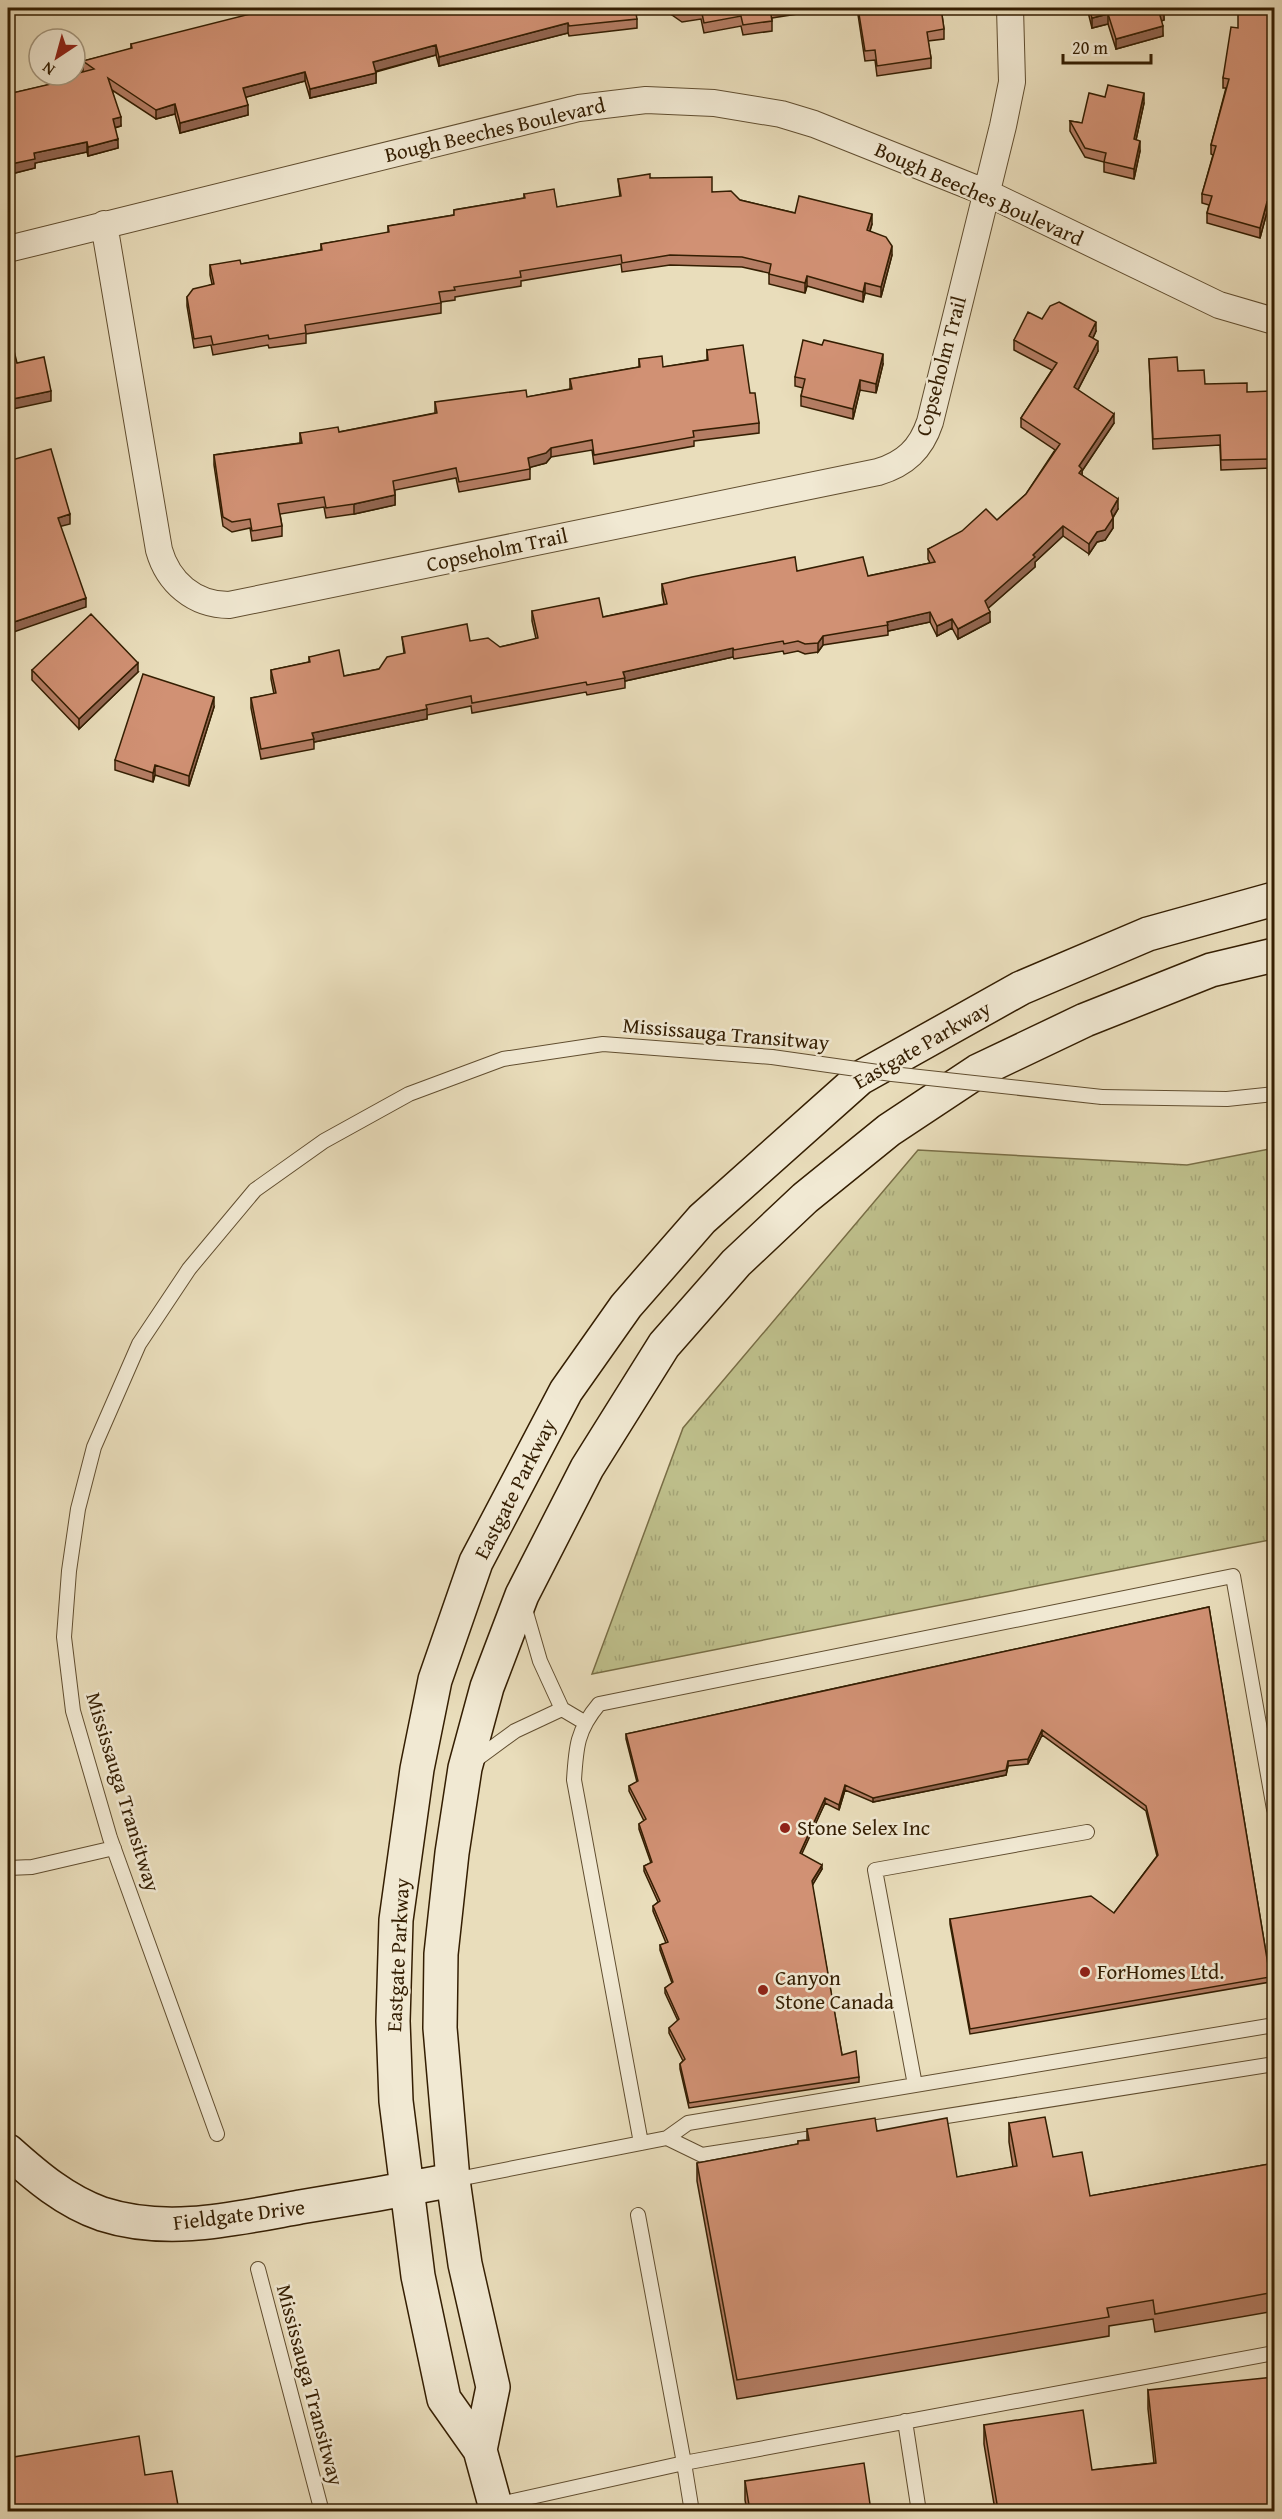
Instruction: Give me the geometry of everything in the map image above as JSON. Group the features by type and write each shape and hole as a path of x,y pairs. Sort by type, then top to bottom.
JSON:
{"main road":[{"name":"Eastgate Parkway","path":"496,2508 480,2450 444,2399 418,2276 406,2189 396,2101 393,2021 396,1920 417,1768 435,1680 476,1562 566,1391 626,1306 702,1219 860,1078 1021,988 1148,934 1275,899"},
{"name":"Eastgate Parkway","path":"480,2450 493,2387 465,2264 453,2180 440,2028 441,1954 452,1852 465,1768 488,1687 522,1595 587,1468 664,1345 736,1263 805,1198 889,1130 978,1071 1085,1020 1210,970 1275,955"},
{"name":"Fieldgate Drive","path":"8,2151 46,2186 101,2213 149,2224 184,2225 234,2219 453,2180"}],"street":[{"name":"Copseholm Trail","path":"104,224 162,562 172,578 193,596 210,603 229,605 878,472 901,463 920,446 930,422 1012,82 1010,8"},
{"name":"Bough Beeches Boulevard","path":"8,249 579,108 646,100 714,103 781,114 846,136 987,193 1219,305 1275,321"}],"lane":[{"name":"Mississauga Transitway","path":"217,2134 114,1848 73,1711 64,1637 69,1571 78,1509 93,1448 139,1344 196,1260 255,1190 324,1141 409,1094 504,1059 603,1044 706,1050 772,1057 892,1074 1102,1097 1227,1098 1275,1094"},
{"path":"641,2143 574,1780 576,1748 584,1722 599,1704 1233,1576 1275,1809"},
{"path":"522,1595 531,1638 562,1709 584,1722"},
{"path":"465,1768 508,1735 562,1709"},
{"path":"915,2085 874,1870 1087,1832"},
{"path":"8,1868 32,1867 114,1848"},
{"path":"453,2180 667,2139 688,2123 1275,2025"},
{"path":"667,2139 702,2155 1275,2064"},
{"path":"638,2215 692,2511"},
{"name":"Mississauga Transitway","path":"258,2269 322,2511"},
{"path":"496,2508 684,2463 1275,2354"},
{"path":"905,2421 919,2511"}],"green space":[{"path":"1274,1148 1274,1539 592,1674 683,1428 918,1150 1187,1165"}],"building":[{"path":"274,8 635,8 637,19 569,26 568,23 439,57 436,45 373,62 376,73 310,89 305,72 243,88 248,105 180,123 175,104 156,110 108,78 121,117 113,119 118,139 88,147 87,142 34,153 35,159 11,164 8,147 8,94 38,87 87,87 87,71 94,69 87,64 87,60 132,48 131,44"},
{"path":"675,8 770,8 772,21 743,25 741,16 704,23 701,9 682,13"},
{"path":"858,8 941,8 944,29 927,32 931,58 877,66 875,50 865,51"},
{"path":"1089,8 1163,8 1164,10 1159,12 1163,26 1116,39 1108,14 1092,18"},
{"path":"1238,8 1275,8 1275,103 1268,129 1275,130 1275,204 1267,202 1260,228 1207,213 1212,196 1202,194 1216,146 1211,145 1229,79 1223,78 1231,27 1238,28"},
{"path":"1108,85 1144,93 1134,139 1140,141 1134,169 1104,162 1106,153 1085,148 1070,121 1082,123 1089,93 1105,97"},
{"path":"650,174 650,178 712,177 712,192 731,191 740,200 795,213 799,196 872,214 867,230 886,237 892,246 881,287 865,283 863,292 807,276 805,283 769,274 771,264 742,257 670,255 622,263 621,255 520,271 521,277 454,287 455,290 439,292 441,303 305,325 306,333 269,339 268,335 213,345 211,336 194,339 187,297 193,289 214,284 210,265 240,260 241,264 322,250 321,244 389,232 388,226 454,215 454,210 525,198 524,194 554,189 557,207 621,196 618,179"},
{"path":"1059,302 1096,322 1089,336 1098,341 1074,387 1114,414 1079,466 1082,469 1079,473 1118,499 1111,511 1113,518 1105,530 1097,532 1089,544 1063,526 1033,555 1035,557 985,601 990,612 958,629 952,619 937,626 930,612 887,622 888,625 823,636 818,643 805,644 798,641 784,644 783,641 734,650 733,648 623,672 625,678 587,685 586,682 472,703 471,696 426,705 427,709 312,733 314,739 261,749 251,698 276,693 271,670 310,662 309,657 339,650 344,676 379,669 387,657 405,653 402,637 467,624 470,641 488,638 500,647 538,638 532,611 599,598 603,617 667,604 662,584 795,557 797,571 863,557 868,576 935,562 928,549 962,531 986,509 997,520 1026,494 1060,444 1021,418 1057,363 1014,340 1028,312 1042,319 1050,306"},
{"path":"8,327 17,363 44,357 51,391 8,400"},
{"path":"803,340 822,345 824,340 883,354 876,384 860,380 853,409 801,396 805,379 795,377"},
{"path":"743,345 750,393 755,393 759,423 693,431 694,437 594,455 592,440 551,448 546,453 528,458 530,469 459,482 456,468 393,481 395,495 354,504 326,508 324,497 278,504 282,526 252,531 250,519 232,522 223,517 214,455 302,443 300,433 338,427 339,432 437,413 435,402 526,390 527,397 572,389 570,379 640,367 639,359 662,356 663,367 708,360 707,350"},
{"path":"1177,357 1178,371 1204,370 1205,384 1247,383 1247,392 1273,391 1275,459 1221,460 1220,435 1153,439 1149,359"},
{"path":"51,449 70,514 58,518 86,598 8,624 8,461"},
{"path":"91,614 138,663 79,719 32,670"},
{"path":"143,674 214,697 189,776 155,765 153,773 115,760"},
{"path":"1209,1607 1270,1977 970,2029 950,1919 1091,1896 1114,1913 1158,1855 1146,1806 1042,1730 1028,1759 1008,1761 1006,1770 873,1798 845,1785 839,1805 825,1798 800,1853 822,1865 812,1881 842,2055 856,2051 859,2077 689,2103 680,2064 685,2059 669,2028 679,2019 665,1988 673,1982 660,1945 668,1942 653,1906 660,1901 644,1866 652,1862 639,1824 646,1819 629,1786 638,1781 626,1734"},
{"path":"1045,2117 1053,2157 1082,2152 1090,2196 1275,2163 1275,2292 1155,2314 1153,2300 1107,2308 1109,2317 737,2380 697,2163 798,2144 798,2141 809,2140 807,2129 875,2118 877,2131 947,2118 957,2177 1017,2166 1009,2123"},
{"path":"1275,2377 1275,2511 986,2511 998,2510 984,2425 1083,2410 1092,2470 1156,2463 1148,2390"},
{"path":"139,2436 145,2475 172,2471 179,2511 8,2511 8,2458"},
{"path":"864,2463 871,2511 750,2511 745,2481"}],"place":[{"name":"Stone Selex Inc","path":"785,1828"},
{"name":"ForHomes Ltd.","path":"1085,1972"},
{"name":"Canyon Stone Canada","path":"763,1990"}]}
